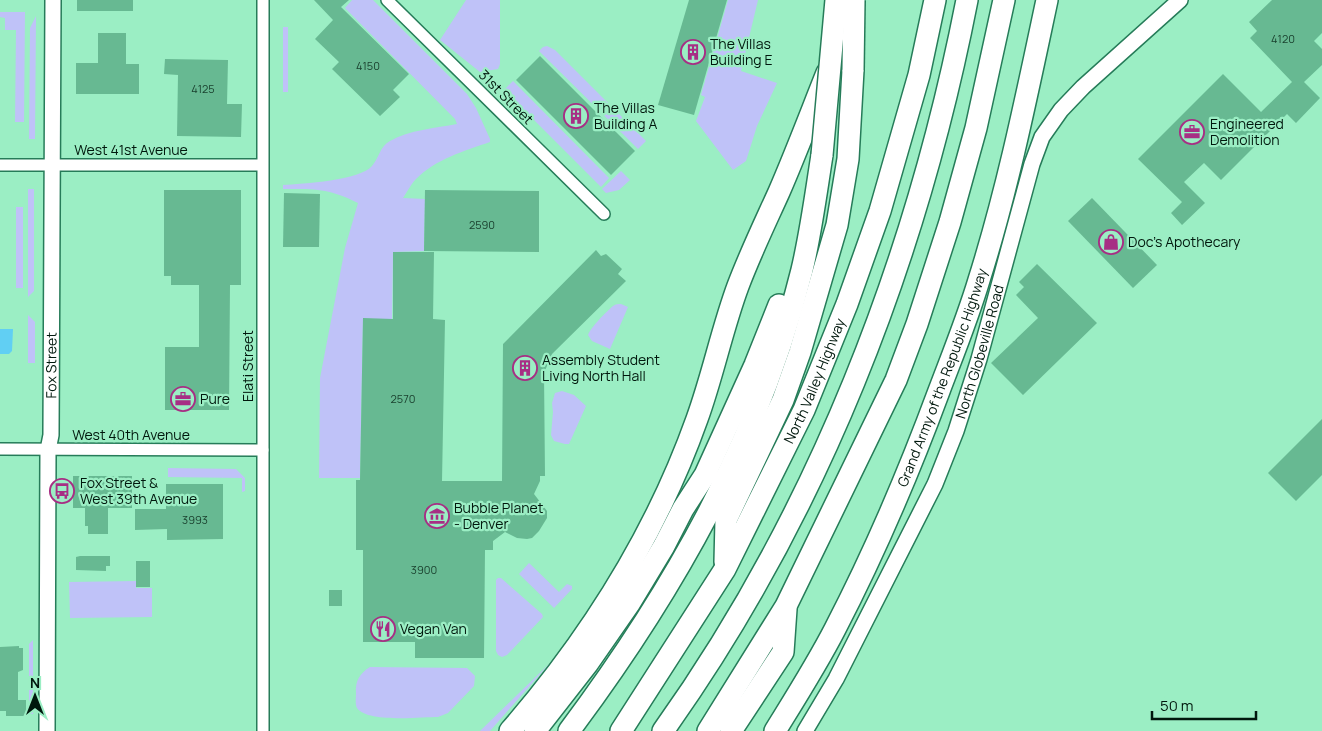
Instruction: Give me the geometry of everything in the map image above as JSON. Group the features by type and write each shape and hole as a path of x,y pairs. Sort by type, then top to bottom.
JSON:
{"highway":[{"path":"569,731 622,658 661,596 706,517 748,431 771,373 790,312 812,223 822,155 836,0"},
{"path":"725,569 726,520 783,400 800,352 838,225 848,159 853,70 854,0"},
{"path":"510,731 577,646 623,575 653,521 687,446 708,386 739,285 780,190 839,43 860,0"},
{"name":"North Valley Highway","path":"621,731 725,569 804,410 828,354 866,254 919,75 935,0"},
{"path":"663,731 721,644 755,587 813,474 850,393 895,270 927,167 949,85 967,0"},
{"path":"708,731 786,606 896,380 917,324 950,222 976,128 1004,0"},
{"name":"Grand Army of the Republic Highway","path":"775,731 834,631 870,559 899,494 954,352 979,280 1001,202 1047,0"},
{"path":"535,731 588,663 629,604 705,474 755,365 790,276 804,233 818,179"},
{"path":"684,509 780,190"},
{"path":"731,731 783,652 786,606"}],"street":[{"name":"Fox Street","path":"47,731 48,450 51,435 53,0"},
{"name":"Elati Street","path":"263,0 263,731"},
{"name":"31st Street","path":"388,0 604,214"},
{"name":"North Globeville Road","path":"805,731 836,679 935,484 956,431 979,359 1032,164 1042,137 1061,110 1083,87 1180,0"},
{"name":"West 41st Avenue","path":"0,165 262,165"},
{"name":"West 40th Avenue","path":"0,449 263,450"}],"shaded area":[{"path":"352,0 373,0 467,94 476,108 490,142 451,156 432,166 416,179 403,198 425,199 424,251 393,252 392,319 363,319 360,478 319,478 320,378 345,248 358,203 330,192 313,189 283,189 283,185 303,184 356,175 372,166 384,146 397,137 457,124 455,119 345,8"},
{"path":"466,0 500,0 500,64 498,69 480,72 440,40"},
{"path":"728,0 758,0 741,71 777,83 757,126 746,161 733,170 696,121 705,97 701,95"},
{"path":"0,12 25,12 24,122 15,122 16,30 5,30 5,18 0,17"},
{"path":"36,16 35,139 29,139 30,28"},
{"path":"283,27 288,27 288,92 283,92"},
{"path":"547,46 555,50 646,141 638,149 539,51"},
{"path":"513,81 609,178 601,187 504,90"},
{"path":"621,171 630,180 619,190 606,193 602,189"},
{"path":"28,189 34,189 34,291 28,297"},
{"path":"16,207 23,207 23,288 16,288"},
{"path":"621,304 628,307 610,349 592,341 588,335 592,328 613,306"},
{"path":"28,315 35,322 35,363 28,363"},
{"path":"0,329 13,329 12,351 9,354 0,354"},
{"path":"562,391 574,395 586,406 569,444 554,441 551,435 552,403 555,393"},
{"path":"168,468 236,469 245,478 245,491 242,492 242,478 168,477"},
{"path":"529,563 559,592 567,584 572,586 572,589 554,608 519,574"},
{"path":"501,578 542,614 543,617 507,655 502,657 496,651 496,580"},
{"path":"136,581 136,588 152,588 152,617 70,618 69,582"},
{"path":"33,640 33,714 29,714 29,644"},
{"path":"550,663 490,731 480,731"},
{"path":"370,667 467,668 475,676 474,686 448,713 438,717 395,718 371,716 357,708 356,703 357,681 363,672"}],"building":[{"path":"77,0 133,0 133,11 77,11"},
{"path":"314,0 349,0 341,7 409,74 393,90 400,97 380,116 332,69 339,62 315,39 333,20"},
{"name":"The Villas Building E","path":"689,0 727,0 694,115 658,105"},
{"path":"1272,0 1322,0 1322,33 1314,41 1322,49 1322,65 1304,82 1320,98 1296,123 1287,114 1221,180 1204,163 1184,182 1205,203 1182,225 1171,213 1182,202 1138,159 1223,74 1261,112 1292,82 1250,38 1257,31 1249,22"},
{"path":"98,33 126,33 126,64 139,64 139,94 76,94 76,63 98,63"},
{"name":"The Villas Building A","path":"540,56 635,151 611,175 516,80"},
{"path":"165,59 228,60 227,104 242,104 241,137 177,136 178,75 164,74"},
{"path":"164,190 241,190 241,285 230,285 229,410 165,410 165,347 199,347 199,285 171,285 171,276 164,276"},
{"path":"425,190 539,191 539,252 424,251"},
{"path":"284,193 320,194 319,247 283,247"},
{"path":"1092,198 1157,265 1133,288 1068,221"},
{"path":"596,250 601,256 606,254 622,269 618,274 626,281 552,354 544,373 545,476 540,476 540,481 534,494 547,511 547,518 532,538 517,538 505,532 493,541 493,550 485,550 484,658 415,658 415,642 363,642 363,550 356,550 356,480 360,480 363,318 393,319 393,252 434,252 433,319 445,320 442,481 502,481 503,344"},
{"path":"1037,264 1097,323 1023,395 991,363 1038,318 1016,295 1024,287 1019,282"},
{"path":"1322,419 1322,475 1296,501 1268,473"},
{"path":"73,476 132,476 132,508 108,508 108,534 88,534 88,526 85,526 85,508 73,508"},
{"path":"166,484 223,484 223,539 167,540 167,529 135,530 135,509 166,509"},
{"path":"110,556 110,566 106,566 106,571 76,570 76,557"},
{"path":"136,561 150,561 150,587 136,587"},
{"path":"329,590 342,590 342,606 329,606"},
{"path":"19,646 19,648 23,648 23,670 18,672 18,700 26,700 26,716 6,716 6,711 0,711 0,647"}],"place":[{"name":"The Villas Building E","path":"693,52"},
{"name":"The Villas Building A","path":"576,116"},
{"name":"Engineered Demolition","path":"1192,132"},
{"name":"Doc's Apothecary","path":"1111,242"},
{"name":"Assembly Student Living North Hall","path":"525,368"},
{"name":"Pure","path":"183,399"},
{"name":"Fox Street & West 39th Avenue","path":"62,491"},
{"name":"Bubble Planet - Denver","path":"437,516"},
{"name":"Vegan Van","path":"383,629"}]}
